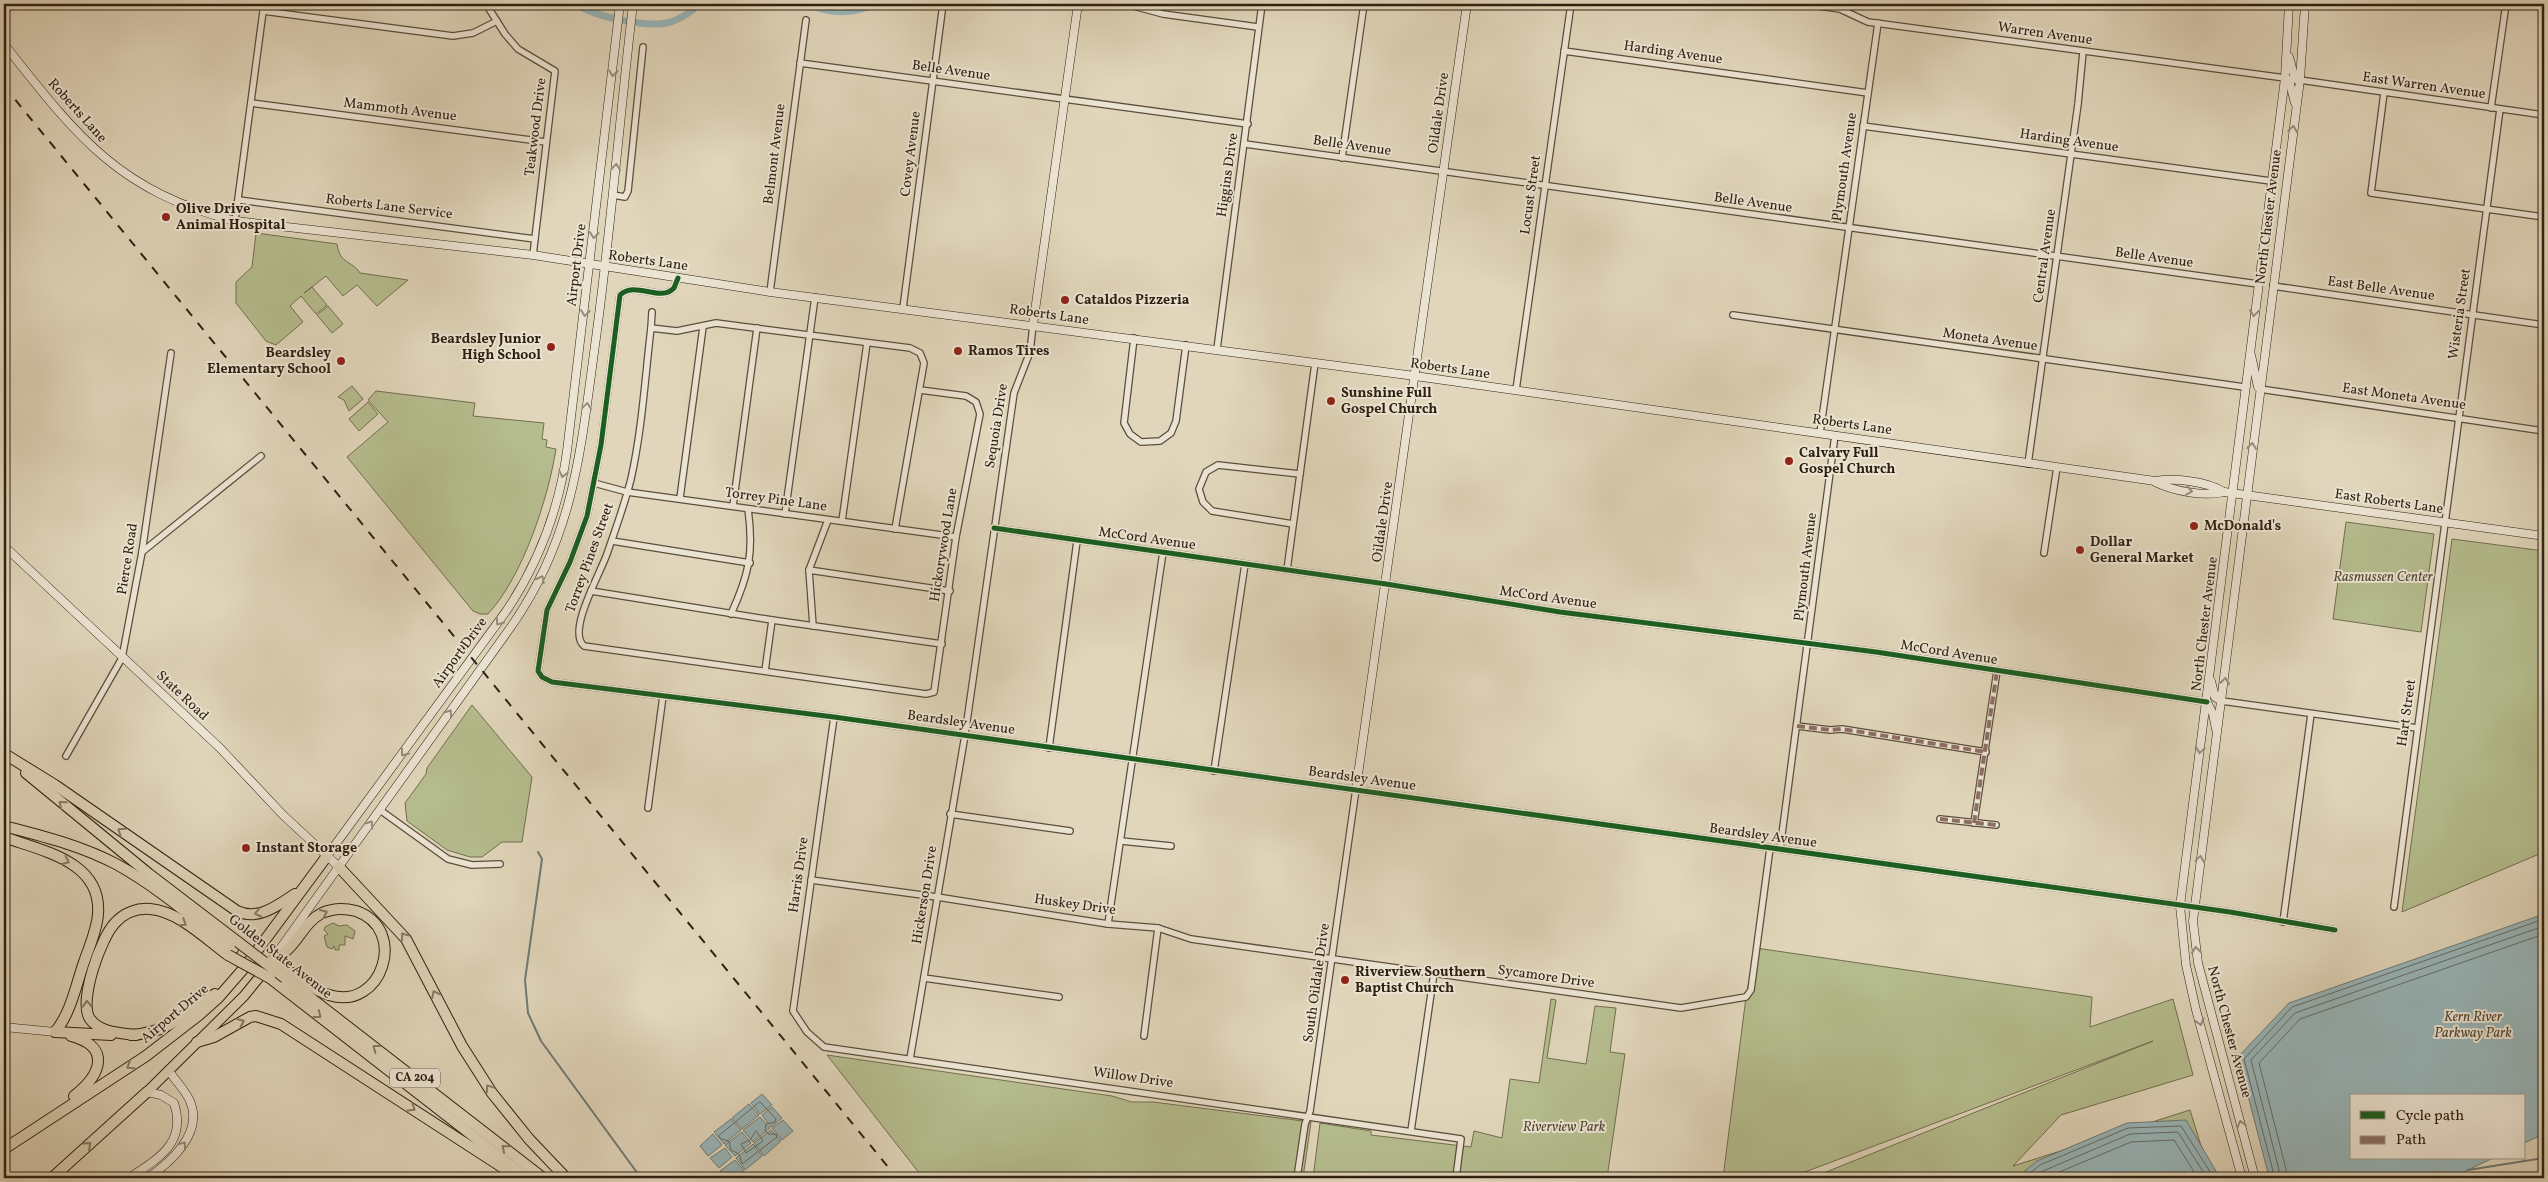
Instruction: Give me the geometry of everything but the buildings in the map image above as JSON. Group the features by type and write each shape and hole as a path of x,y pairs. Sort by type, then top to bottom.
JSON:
{"highway":[{"path":"6,754 55,785 237,911 254,916 263,913 300,891"},
{"name":"Golden State Avenue","path":"6,754 53,797 270,978 285,978 527,1178"},
{"name":"Golden State Avenue","path":"4,826 76,846 116,864 153,888 236,948 285,978 543,1178"},
{"path":"4,838 76,865 89,879 97,897 96,925 68,1009 55,1032"},
{"name":"Airport Drive","path":"4,1149 146,1056 199,1015 245,967 327,856"},
{"path":"339,867 406,939 451,1025 492,1093 529,1139 566,1178"},
{"path":"136,1034 113,1032 96,1025 88,1016 85,1003 104,940 111,927 122,917 142,909 165,912 236,948"},
{"path":"270,963 290,947 315,918 336,909 353,910 367,917 379,928 384,941 386,955 380,975 366,990 353,996 328,995 285,978"},
{"path":"55,1032 136,1034 170,1025 226,988"},
{"path":"197,1042 214,1037 250,1017 256,1016 281,1024 519,1178"},
{"path":"30,1132 86,1087 98,1065 98,1053 90,1044 80,1038 55,1032"},
{"name":"Airport Drive","path":"52,1178 147,1092"}],"main road":[{"name":"Airport Drive","path":"147,1092 253,986 520,614 538,584 553,552 569,509 578,469 605,267 633,4"},
{"name":"Sequoia Drive","path":"1033,325 1078,4"},
{"name":"Oildale Drive","path":"1356,789 1467,4"},
{"name":"North Chester Avenue","path":"2242,1178 2186,965 2180,906 2210,677 2227,492 2250,348 2270,181 2285,78 2289,4"},
{"name":"North Chester Avenue","path":"2254,1175 2198,963 2193,908 2222,701 2246,495 2300,80 2305,4"},
{"name":"Airport Drive","path":"327,856 520,592 540,550 555,510 566,462 591,265 620,7"},
{"name":"Roberts Lane","path":"4,44 69,125 106,160 160,195 196,210 235,221 533,255 770,292 1134,338 1516,390 2155,482 2166,480 2215,487 2227,492"},
{"path":"2286,48 2293,75 2295,79 2300,80"},
{"path":"2285,78 2289,80 2292,86 2296,110"},
{"path":"2250,348 2257,385 2260,389"},
{"name":"East Roberts Lane","path":"2227,492 2544,536"},
{"name":"State Road","path":"4,546 220,748 339,867"},
{"path":"2210,677 2215,697 2222,701"},
{"path":"2207,702 2214,714 2217,736"},
{"path":"4,1027 55,1032"},
{"path":"148,1178 186,1143 192,1127 190,1101 169,1071"},
{"path":"129,1178 166,1150 179,1127 179,1118 174,1103 161,1095 147,1092"}],"street":[{"path":"235,221 264,4"},
{"name":"Teakwood Drive","path":"486,4 518,50 555,71 533,255"},
{"name":"Covey Avenue","path":"903,308 943,4"},
{"path":"1126,4 1163,14 1258,28"},
{"name":"Higgins Drive","path":"1217,349 1248,124 1262,4"},
{"path":"1342,158 1364,4"},
{"name":"Locust Street","path":"1516,390 1571,4"},
{"name":"Warren Avenue","path":"1805,4 1840,9 1868,22 2285,78"},
{"path":"2491,108 2506,4"},
{"path":"263,11 453,36 473,33 497,21"},
{"name":"Belmont Avenue","path":"770,292 806,20"},
{"name":"Plymouth Avenue","path":"1820,433 1878,23"},
{"path":"613,196 624,197 628,192 643,47"},
{"name":"Harding Avenue","path":"1564,51 1868,93"},
{"name":"Central Avenue","path":"2028,464 2071,155 2083,52"},
{"name":"Belle Avenue","path":"800,63 1248,124"},
{"name":"East Warren Avenue","path":"2300,80 2544,116"},
{"path":"2384,93 2371,193 2544,217"},
{"name":"Mammoth Avenue","path":"251,103 546,142"},
{"name":"Wisteria Street","path":"2444,522 2500,109"},
{"name":"Harding Avenue","path":"1864,126 2270,181"},
{"name":"Belle Avenue","path":"1245,144 1849,229 2258,284"},
{"name":"Roberts Lane Service","path":"239,200 535,239"},
{"path":"594,483 620,295 627,291 635,290 665,294 674,288 678,278"},
{"name":"East Belle Avenue","path":"2273,286 2544,324"},
{"path":"785,514 816,297"},
{"name":"Torrey Pines Street","path":"652,312 636,442 627,492 612,541 591,591 577,634 579,642 584,646 926,694 934,692"},
{"name":"Moneta Avenue","path":"1733,315 1835,331 2244,387"},
{"path":"651,328 677,331 716,324 910,348 920,353 924,363 895,529"},
{"name":"Sequoia Drive","path":"965,735 1014,393 1030,352 1033,325"},
{"path":"680,498 703,327"},
{"path":"733,506 757,328"},
{"path":"1134,338 1124,423 1135,439 1148,443 1160,441 1174,427 1186,345"},
{"path":"842,521 867,343"},
{"name":"Pierce Road","path":"66,756 122,658 142,552 171,353"},
{"path":"1287,570 1315,363"},
{"name":"East Moneta Avenue","path":"2260,389 2544,431"},
{"name":"Hickorywood Lane","path":"920,390 966,396 976,402 980,414 956,537 950,591 934,692"},
{"name":"Plymouth Avenue","path":"1780,849 1835,435"},
{"path":"142,552 261,456"},
{"path":"1293,524 1212,511 1200,496 1200,483 1211,468 1224,464 1300,474"},
{"path":"2044,553 2057,467"},
{"name":"Torrey Pine Lane","path":"594,483 627,492 956,537"},
{"name":"Beardsley Avenue","path":"594,483 580,536 547,610 538,671 542,677 552,682 834,717 1356,789 2180,906 2335,930"},
{"path":"731,614 746,581 750,563 751,531 748,509"},
{"path":"813,626 808,570 828,520"},
{"name":"Hart Street","path":"2394,907 2444,522"},
{"name":"McCord Avenue","path":"994,528 1386,584 1560,612 1808,645 1876,652 1997,672 2207,702"},
{"path":"1048,748 1077,540"},
{"path":"612,541 750,563"},
{"path":"1108,924 1163,552"},
{"path":"1214,770 1245,564"},
{"path":"808,570 950,591"},
{"path":"591,591 731,614 942,644"},
{"path":"765,671 772,620"},
{"path":"1974,823 1997,672"},
{"path":"648,808 663,696"},
{"path":"2222,701 2417,728"},
{"path":"2283,922 2311,714"},
{"name":"Harris Drive","path":"807,1032 793,1012 834,717"},
{"path":"1796,726 1830,730 1842,729 1986,752"},
{"name":"Hickerson Drive","path":"910,1059 950,814 965,735"},
{"name":"South Oildale Drive","path":"1297,1178 1334,959 1356,789"},
{"path":"380,810 448,860 472,865 500,864"},
{"path":"950,814 1070,831"},
{"path":"1940,819 1996,825"},
{"path":"1120,841 1171,846"},
{"name":"Sycamore Drive","path":"1334,959 1681,1008 1746,997 1751,990 1770,848"},
{"name":"Huskey Drive","path":"811,880 937,897 1108,924 1158,928 1191,939 1334,959"},
{"path":"1144,1036 1158,928"},
{"path":"1411,1131 1434,974"},
{"path":"924,978 1058,997"},
{"name":"Willow Drive","path":"807,1032 824,1047 1461,1139 1456,1178"}],"green space":[{"path":"256,233 337,244 343,259 360,273 408,280 377,306 357,285 343,296 326,276 304,293 312,287 327,305 316,314 301,296 290,306 303,322 276,345 266,341 236,303 236,282 252,267"},
{"path":"328,306 343,324 332,333 317,315"},
{"path":"352,386 363,399 349,411 344,400 338,397"},
{"path":"376,391 475,403 473,416 544,423 542,439 547,440 546,447 556,449 547,491 523,558 501,598 488,614 480,614 473,611 347,457 388,422 368,400"},
{"path":"368,402 378,414 359,431 349,419"},
{"name":"Rasmussen Center","path":"2346,522 2434,534 2421,632 2333,619"},
{"path":"2452,539 2544,551 2544,852 2402,912"},
{"path":"472,705 532,777 522,842 502,842 482,857 470,857 447,850 407,821 405,803 426,774 427,768"},
{"path":"333,923 339,926 347,925 355,931 353,939 345,936 345,945 339,945 339,950 335,950 334,946 332,949 327,947 324,936 328,934 324,930 325,927"},
{"path":"1756,948 2092,997 2090,1027 2173,999 2193,1075 2061,1115 2013,1166 2190,1110 2211,1178 1811,1178 2153,1041 1789,1178 1723,1178 1746,997"},
{"name":"Riverview Park","path":"1551,999 1556,1000 1547,1058 1586,1064 1595,1006 1616,1008 1610,1052 1625,1054 1607,1178 1313,1178 1320,1123 1371,1131 1371,1135 1471,1147 1474,1131 1502,1138 1510,1079 1539,1083"},
{"path":"827,1055 1112,1096 1132,1102 1153,1102 1311,1122 1303,1178 923,1178"}],"water":[{"name":"Kern River Parkway Park","path":"2544,914 2544,1134 2526,1142 2526,1094 2350,1094 2350,1160 2489,1160 2451,1178 2252,1178 2268,1173 2238,1057 2289,1003"},
{"path":"762,1094 772,1105 760,1114 751,1103"},
{"path":"749,1104 759,1115 742,1129 732,1118"},
{"path":"772,1107 782,1118 771,1127 762,1115"},
{"path":"760,1117 770,1128 753,1142 743,1130"},
{"path":"731,1119 741,1130 724,1144 714,1132"},
{"path":"783,1120 793,1131 782,1140 772,1128"},
{"path":"2186,1120 2220,1178 2016,1178 2037,1161 2127,1123"},
{"path":"771,1130 781,1141 764,1156 754,1143"},
{"path":"742,1132 751,1143 735,1156 725,1145"},
{"path":"713,1134 722,1145 708,1156 700,1146"},
{"path":"753,1144 762,1156 745,1170 736,1158"},
{"path":"725,1148 732,1157 719,1168 710,1158"},
{"path":"735,1160 744,1171 734,1178 727,1178 720,1171"}],"waterway":[{"path":"576,4 607,17 645,24 667,23 676,20 700,4"},
{"path":"808,4 825,10 842,12 858,10 875,4"},
{"path":"538,852 542,859 525,980 528,1013 541,1041 641,1178"},
{"path":"2468,1170 2544,1158"}],"railway":[{"path":"4,86 897,1178"}],"marked path":[{"path":"1974,823 1997,671"},
{"path":"1797,726 1830,730 1842,729 1986,752"},
{"path":"1940,819 1996,825"}],"cycle path":[{"path":"678,278 674,288 668,292 655,293 633,290 626,291 620,295 601,445 587,516 570,562 547,610 538,671 542,677 552,682 834,717 2230,912 2335,930"},
{"path":"994,528 1386,584 1560,612 1876,652 2207,702"}],"place":[{"name":"Olive Drive Animal Hospital","path":"166,217"},
{"name":"Cataldos Pizzeria","path":"1065,300"},
{"name":"Beardsley Junior High School","path":"551,347"},
{"name":"Ramos Tires","path":"958,351"},
{"name":"Beardsley Elementary School","path":"341,361"},
{"name":"Sunshine Full Gospel Church","path":"1331,401"},
{"name":"Calvary Full Gospel Church","path":"1789,461"},
{"name":"McDonald's","path":"2194,526"},
{"name":"Dollar General Market","path":"2080,550"},
{"name":"Instant Storage","path":"246,848"},
{"name":"Riverview Southern Baptist Church","path":"1345,980"}]}
